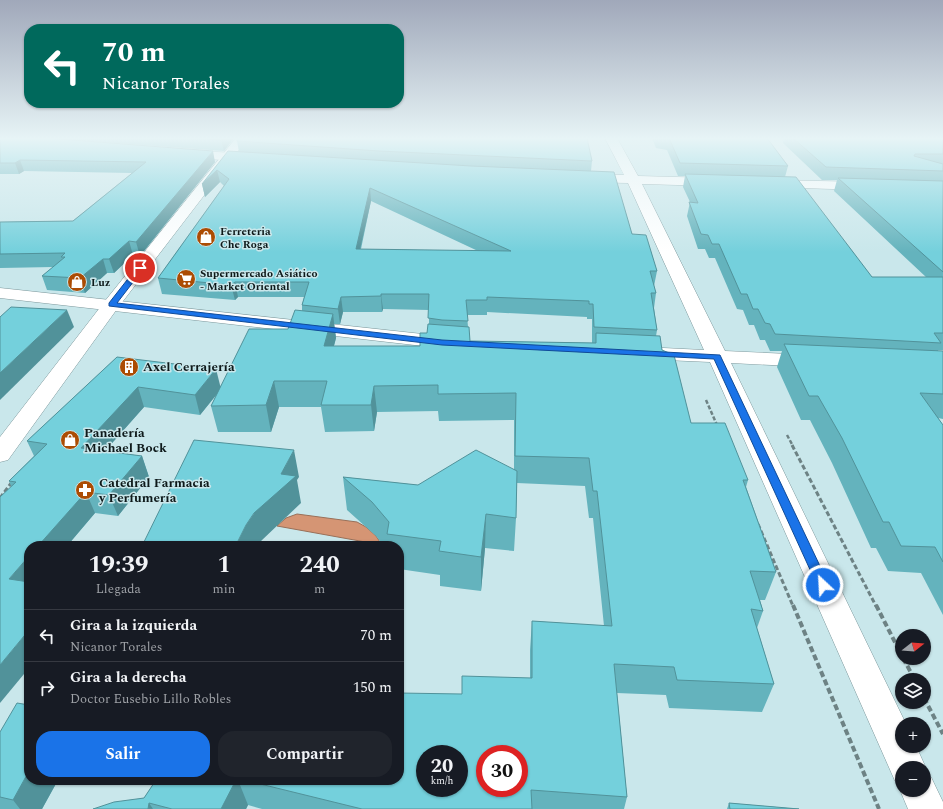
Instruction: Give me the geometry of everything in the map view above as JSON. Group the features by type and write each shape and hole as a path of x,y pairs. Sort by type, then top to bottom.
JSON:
{"street":[{"path":"0,454 111,305 213,176"},
{"path":"631,176 717,356 905,761"},
{"path":"572,178 725,182"},
{"path":"756,183 881,187"},
{"path":"0,293 442,343 465,344"},
{"path":"629,352 825,361"},
{"path":"921,797 927,809"}],"path":[{"path":"704,395 719,431"},
{"path":"785,432 895,642"},
{"path":"756,518 879,809"},
{"path":"930,709 943,734"}],"shaded area":[{"path":"297,514 357,522 366,527 379,541 360,541 277,526 286,518"}],"building":[{"path":"129,176 192,176 136,242 129,241 109,259 103,259 80,278 42,276 65,257 61,257 65,253 0,254 0,222 73,221"},
{"path":"225,176 615,176 632,234 646,235 657,271 650,271 656,293 651,293 657,330 594,327 593,304 589,304 589,301 487,297 487,300 466,300 468,321 442,320 428,318 429,294 381,294 381,296 341,297 338,309 302,305 309,282 235,282 231,285 158,278 229,179","holes":["370,188 511,251 356,249"]},
{"path":"686,176 796,177 872,277 943,277 943,333 934,333 941,343 775,334 770,324 765,323 758,309 753,309 747,294 741,294 719,244 712,244 708,235 701,234 689,202 698,203"},
{"path":"838,178 943,181 943,272"},
{"path":"11,307 67,310 0,373 0,317"},
{"path":"295,310 333,314 324,346 420,346 420,333 427,333 428,324 469,327 470,341 596,343 596,333 660,336 662,350 674,355 691,423 725,423 748,480 743,480 776,572 750,571 763,611 751,609 774,684 677,680 674,667 614,664 627,797 531,790 532,809 362,809 264,785 404,785 404,693 462,694 462,676 532,678 532,621 612,626 597,491 593,491 589,458 515,456 516,393 438,394 438,385 374,386 371,405 321,405 327,381 274,381 266,405 211,406 249,329 288,329"},
{"path":"784,344 943,351 943,394 920,393 943,425 943,562 935,547 901,546 889,522 883,522 842,438 818,396 809,396"},
{"path":"117,357 216,369 195,395 138,387 81,448 142,456 109,495 86,492 42,541 24,541 24,562 9,579 24,581 24,636 0,665 0,497 16,482 9,481 47,444 27,441"},
{"path":"194,440 294,450 281,474 296,476 254,513 238,541 144,541"},
{"path":"476,450 517,471 516,518 486,514 481,557 439,551 441,541 387,534 389,522 372,502 343,477 418,485"},
{"path":"17,703 24,704 24,780 13,800 0,797 0,732"},
{"path":"153,785 233,785 221,809 172,809 149,803 148,809 93,809 114,802 144,798"},
{"path":"729,803 799,809 730,809"}],"place":[{"name":"Ferreteria Che Roga","path":"206,237"},
{"name":"Supermercado Asiático - Market Oriental","path":"186,279"},
{"name":"Luz","path":"77,282"},
{"name":"Axel Cerrajería","path":"129,367"},
{"name":"Panadería Michael Bock","path":"70,440"},
{"name":"Catedral Farmacia y Perfumería","path":"85,490"}],"route":[{"path":"140,268 111,305 442,343 717,356 823,585"}]}
